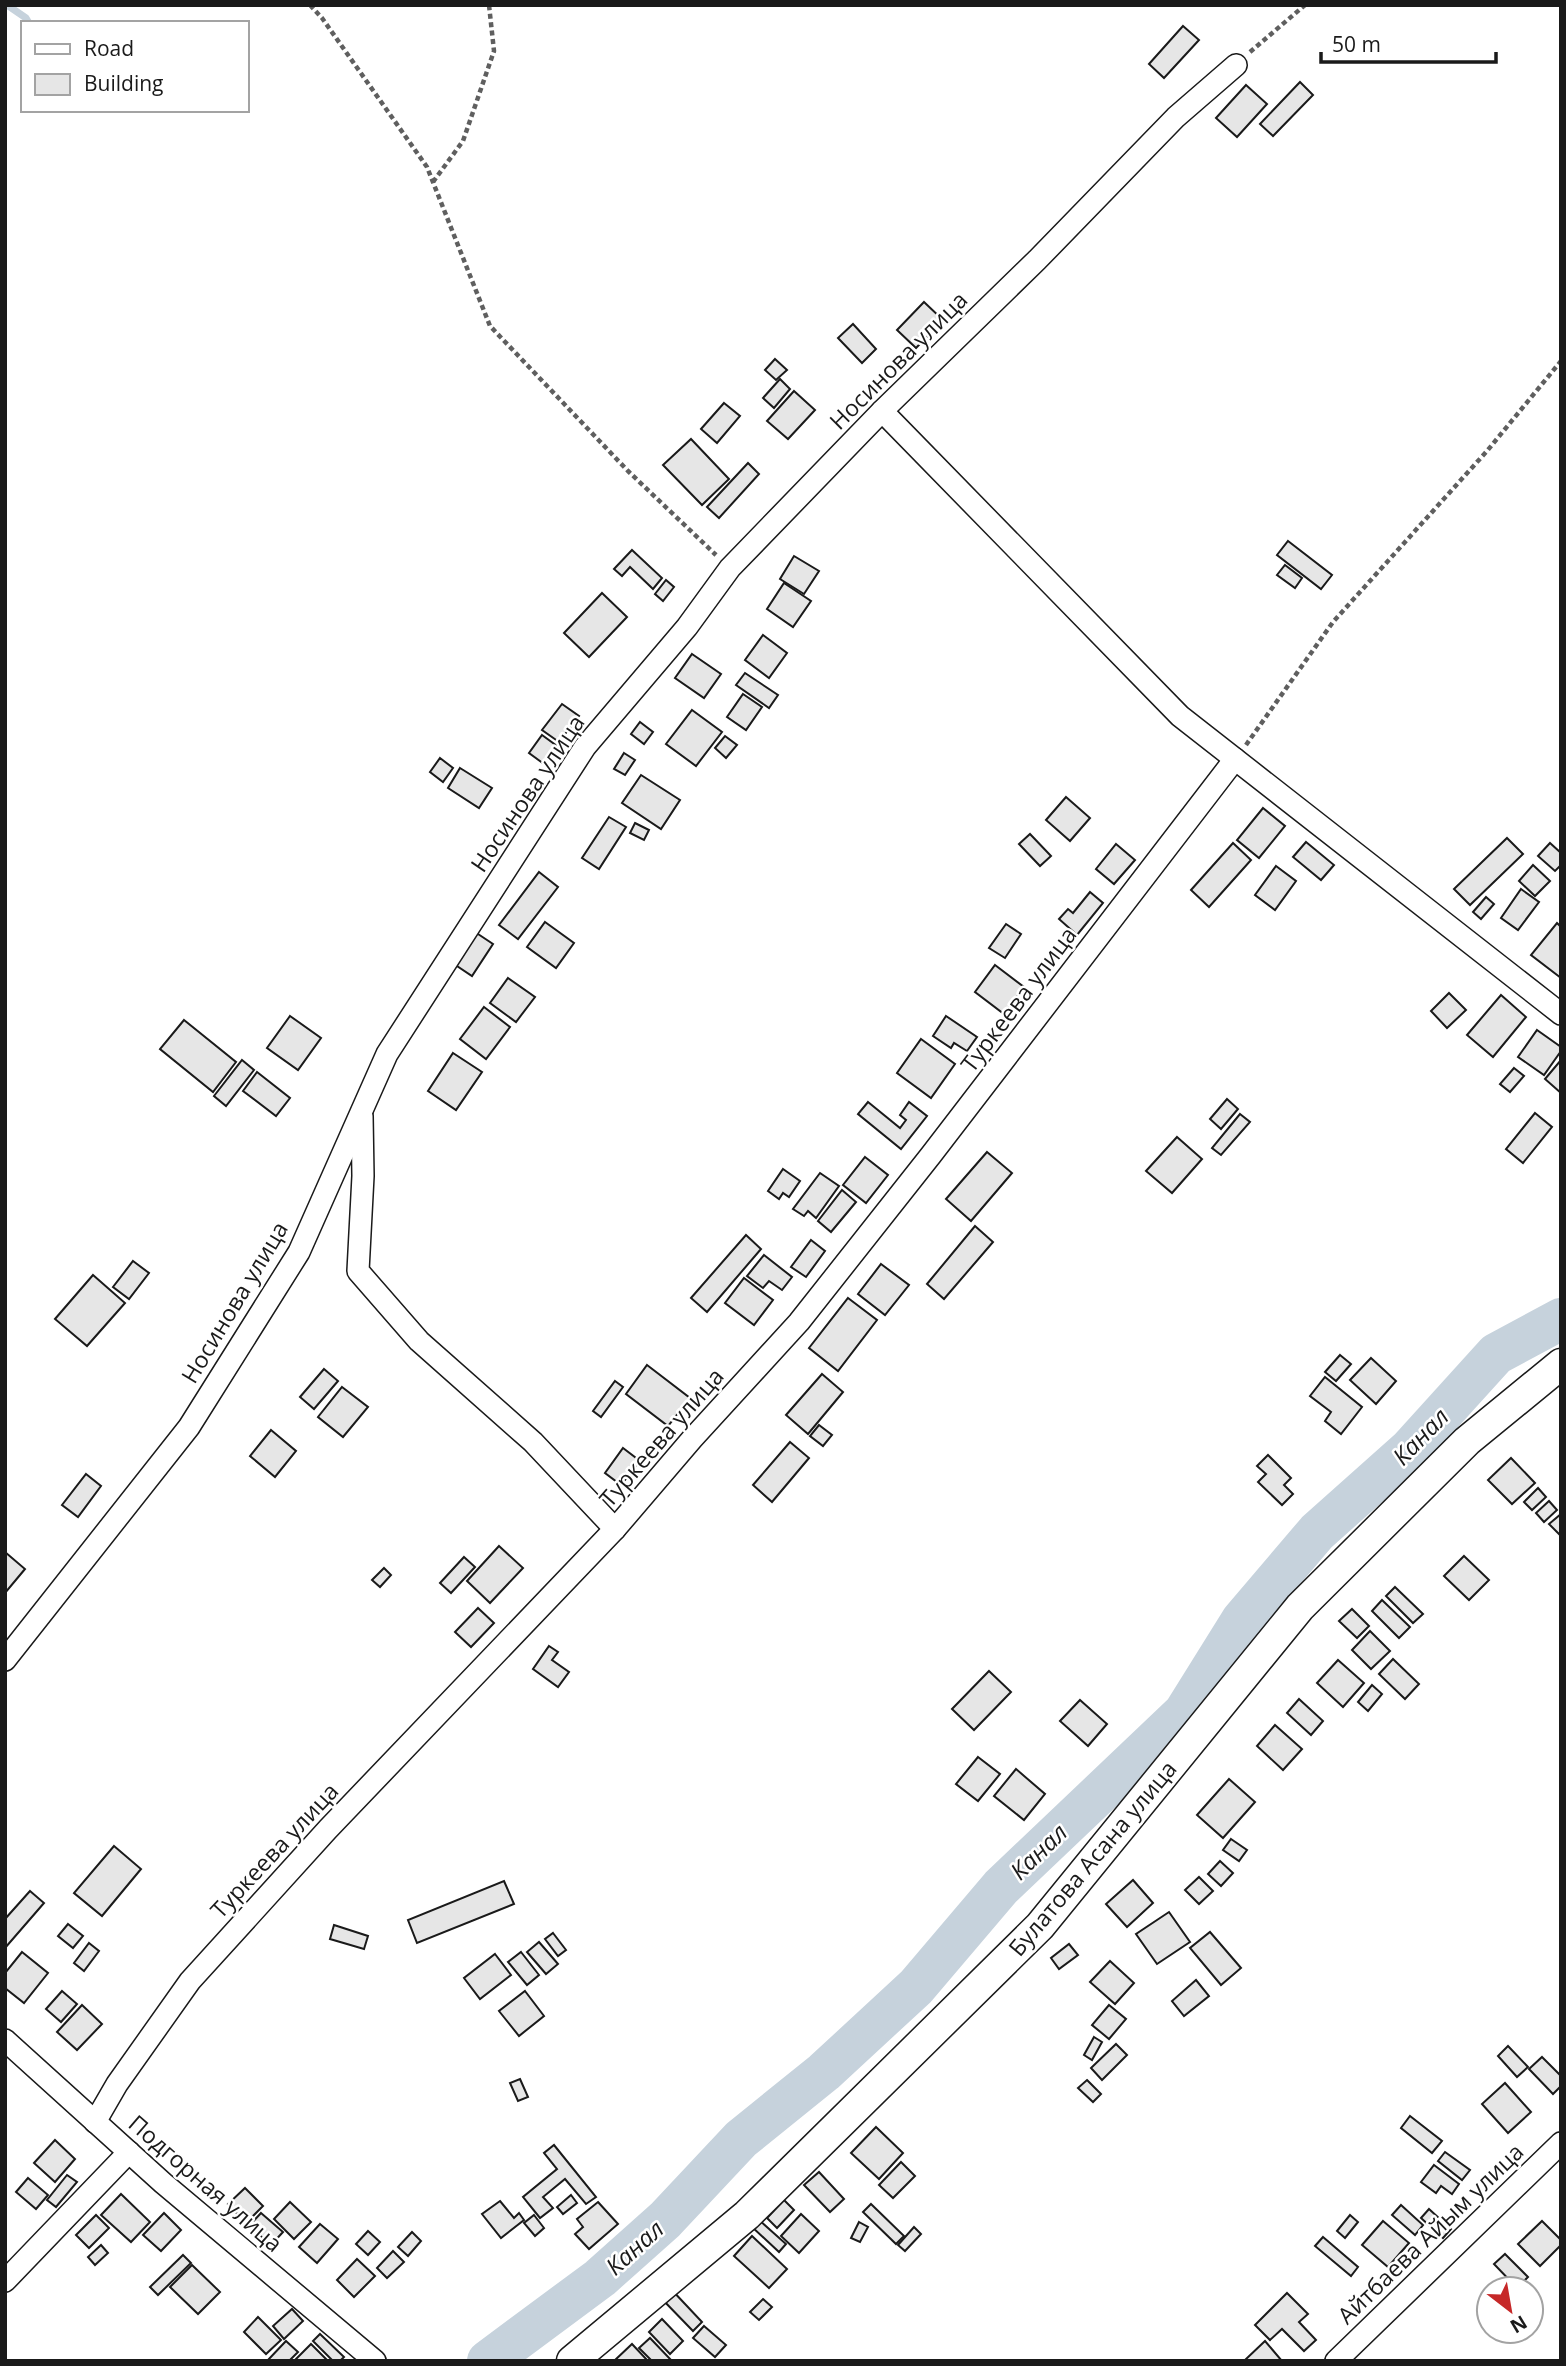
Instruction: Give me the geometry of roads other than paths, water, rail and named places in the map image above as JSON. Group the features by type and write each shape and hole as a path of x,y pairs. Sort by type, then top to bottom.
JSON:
{"street":[{"name":"Носинова улица","path":"5,1660 189,1427 299,1252 387,1054 585,747 687,627 730,568 882,411 1037,260 1176,117 1236,65"},
{"path":"882,411 1180,716 1561,1014"},
{"name":"Туркеева улица","path":"95,2122 117,2084 190,1981 328,1829 615,1529 692,1439 799,1322 931,1155 1235,759"},
{"path":"362,1111 363,1176 358,1272 419,1341 533,1442 615,1529"},
{"name":"Булатова Асана улица","path":"572,2361 747,2215 1040,1926 1300,1607 1467,1441 1561,1364"},
{"name":"Подгорная улица","path":"5,2040 128,2152 375,2361"},
{"name":"Айтбаева Айым улица","path":"1336,2361 1561,2143"},
{"path":"5,2281 128,2152"}],"waterway":[{"path":"7,5 28,21"},
{"name":"Канал","path":"488,2361 600,2278 665,2220 741,2139 824,2072 916,1987 1001,1887 1184,1713 1242,1620 1317,1532 1409,1450 1496,1354 1561,1319"}]}
